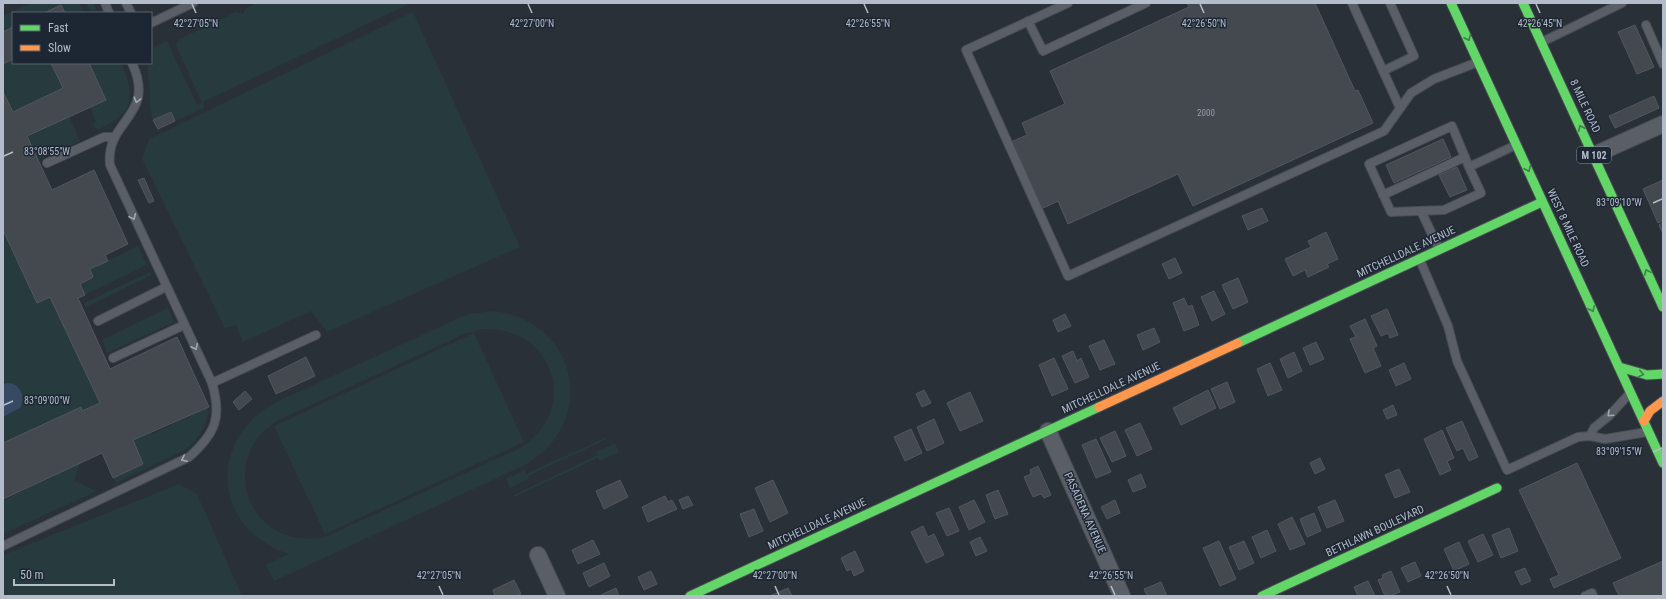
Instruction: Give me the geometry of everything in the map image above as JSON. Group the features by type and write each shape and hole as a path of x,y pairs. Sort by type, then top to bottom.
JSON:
{"main road":[{"name":"WEST 8 MILE ROAD","path":"1451,3 1663,463"},
{"name":"8 MILE ROAD","path":"1524,3 1663,307"},
{"name":"MITCHELLDALE AVENUE","path":"690,596 1542,202"},
{"path":"1619,367 1641,374 1658,376 1663,374"},
{"path":"1644,421 1650,411 1663,401"},
{"name":"BETHLAWN BOULEVARD","path":"1262,596 1497,488"}],"street":[{"path":"1594,155 1663,124"},
{"name":"PASADENA AVENUE","path":"1048,431 1122,596"},
{"path":"538,555 557,596"}],"lane":[{"path":"104,3 108,12"},
{"path":"126,3 130,12"},
{"path":"152,23 193,3"},
{"path":"1068,3 966,50 1068,276 1384,131 1411,93 1434,79 1478,62"},
{"path":"1028,21 1043,51 1146,3"},
{"path":"1352,3 1400,108"},
{"path":"1383,71 1414,56 1390,3"},
{"path":"1542,43 1622,3"},
{"path":"1646,25 1663,64"},
{"path":"3,546 189,457 203,445 213,428 217,413 217,401 212,383 112,172 109,150 114,137 134,110 139,96 139,78 132,64"},
{"path":"1452,126 1469,167 1481,193 1444,210 1391,212 1369,164 1452,126"},
{"path":"47,163 104,137 114,137"},
{"path":"1469,167 1516,145"},
{"path":"1383,194 1465,157"},
{"path":"1421,211 1440,250"},
{"path":"1420,259 1448,326 1457,360 1507,470 1578,437 1590,436 1605,439 1649,432"},
{"path":"98,321 166,287"},
{"path":"114,358 184,325"},
{"path":"212,383 316,335"},
{"path":"1590,436 1594,428 1610,415 1630,392"},
{"path":"1585,596 1592,593 1593,596"}],"green space":[{"path":"31,3 79,3 84,12 64,12 61,5 46,12 12,12 12,28 3,32 3,16"},
{"path":"86,3 94,3 98,12 90,12"},
{"path":"257,3 411,3 203,102 204,108 175,121 171,112 153,120 148,70 148,64 152,64 152,48 167,41 197,105 202,103 176,45 178,40 236,12 243,14 245,9"},
{"path":"413,12 520,247 327,332 311,311 243,342 236,325 225,328 142,159 149,139"},
{"path":"12,60 12,64 51,64 63,88 13,112 3,92 3,64"},
{"path":"88,64 121,64 126,75 130,95 125,111 118,118 97,130 93,124 96,122 90,107"},
{"path":"69,116 80,141 38,160 27,136"},
{"path":"3,230 50,297 100,403 82,411 80,407 3,443"},
{"path":"138,246 147,265 85,295 80,283 93,277 90,270"},
{"path":"150,272 152,275 86,307 84,303"},
{"path":"168,308 174,322 107,353 102,340"},
{"path":"494,311 523,319 545,334 561,353 569,376 570,400 563,424 548,446 525,465 274,581 266,565 289,554 264,542 245,526 233,506 228,484 229,462 237,440 252,420 274,403 469,314","holes":["483,329 508,332 528,341 543,356 552,374 554,394 549,415 538,433 518,449 325,537 298,538 276,531 260,516 249,498 245,477 248,455 260,435 281,419 464,334"]},
{"path":"474,333 524,442 325,534 274,426"},
{"path":"207,408 209,411 206,423 198,438 185,450 116,483 113,478 143,464 133,443 134,440 152,431 153,434"},
{"path":"607,437 607,439 528,476 529,479 510,488 506,479 525,470 526,474"},
{"path":"615,443 619,452 600,461 598,458 514,497 514,495 597,455 596,452"},
{"path":"80,463 74,481 97,491 3,534 3,500"},
{"path":"179,484 197,494 242,596 3,596 3,555"}],"water":[{"path":"7,383 15,385 21,391 22,404 20,408 3,417 3,384"}],"building":[{"path":"1187,3 1315,3 1355,91 1358,90 1373,123 1193,206 1178,174 1068,224 1058,201 1041,209 1011,142 1027,135 1022,123 1065,104 1050,71 1189,7"},
{"path":"61,5 64,12 46,12"},
{"path":"1635,25 1654,67 1637,74 1618,32"},
{"path":"12,28 12,60 3,64 3,32"},
{"path":"51,64 89,64 106,100 27,136 52,190 94,170 128,244 105,255 108,261 90,269 93,277 80,284 85,295 78,298 110,369 177,337 209,407 133,440 143,464 113,478 102,453 3,499 3,443 81,407 82,411 100,403 50,297 37,303 3,230 3,92 13,112 63,88"},
{"path":"1654,96 1659,108 1615,128 1609,116"},
{"path":"171,112 175,121 158,129 153,120"},
{"path":"1443,139 1451,157 1394,183 1386,165"},
{"path":"1457,167 1467,190 1450,197 1439,175"},
{"path":"144,178 154,201 149,203 138,180"},
{"path":"1663,180 1663,221 1658,223 1643,189"},
{"path":"1262,208 1268,221 1248,230 1242,216"},
{"path":"1663,223 1663,234 1659,225"},
{"path":"1326,232 1338,259 1327,264 1329,267 1308,277 1305,270 1293,276 1285,259 1311,247 1308,241"},
{"path":"1175,258 1182,273 1169,279 1162,264"},
{"path":"1238,278 1248,302 1233,309 1222,285"},
{"path":"1214,291 1225,314 1212,321 1201,297"},
{"path":"1184,298 1188,307 1192,305 1199,325 1184,331 1173,303"},
{"path":"1387,309 1398,335 1390,338 1388,333 1381,336 1371,316"},
{"path":"1065,314 1071,326 1058,332 1053,320"},
{"path":"1365,319 1377,346 1373,348 1381,366 1365,373 1350,339 1356,337 1350,326"},
{"path":"1154,328 1160,342 1143,350 1137,335"},
{"path":"1104,340 1115,364 1100,370 1089,346"},
{"path":"1316,342 1324,359 1310,365 1303,348"},
{"path":"1073,351 1077,361 1081,358 1089,377 1075,383 1062,356"},
{"path":"1294,352 1302,371 1288,378 1280,359"},
{"path":"306,357 315,376 276,394 268,376"},
{"path":"1054,358 1068,389 1052,396 1039,365"},
{"path":"1270,363 1282,390 1268,396 1257,369"},
{"path":"1404,363 1411,379 1396,386 1389,370"},
{"path":"1227,382 1235,402 1220,409 1211,389"},
{"path":"924,390 931,403 922,407 916,394"},
{"path":"1208,390 1216,408 1181,425 1173,408"},
{"path":"245,391 252,399 239,410 233,402"},
{"path":"970,392 983,421 960,431 947,403"},
{"path":"1393,405 1397,415 1387,419 1383,410"},
{"path":"934,419 944,443 927,451 917,427"},
{"path":"1462,421 1478,457 1469,461 1463,448 1457,451 1446,428"},
{"path":"1140,423 1152,449 1137,456 1125,430"},
{"path":"911,429 922,453 905,461 894,437"},
{"path":"1442,430 1454,458 1447,461 1451,470 1440,475 1424,439"},
{"path":"1115,431 1126,456 1112,462 1100,438"},
{"path":"1096,439 1111,472 1096,478 1082,445"},
{"path":"1320,458 1325,469 1315,474 1310,463"},
{"path":"1577,463 1621,558 1554,588 1550,579 1559,575 1519,490"},
{"path":"1038,466 1051,495 1044,498 1041,494 1033,497 1024,477 1031,474 1030,470"},
{"path":"1399,469 1410,492 1395,498 1385,475"},
{"path":"1141,474 1146,487 1133,492 1128,480"},
{"path":"620,480 628,497 604,509 596,491"},
{"path":"773,480 788,513 770,522 755,488"},
{"path":"998,490 1008,514 995,519 986,495"},
{"path":"665,496 668,502 672,500 677,509 648,522 642,507"},
{"path":"688,496 693,505 683,509 679,500"},
{"path":"974,500 985,522 969,530 959,507"},
{"path":"1115,500 1120,513 1107,519 1101,507"},
{"path":"1335,500 1344,521 1327,528 1318,507"},
{"path":"949,508 959,531 947,536 936,513"},
{"path":"754,509 763,531 749,537 740,514"},
{"path":"1314,513 1321,531 1307,537 1300,519"},
{"path":"1292,517 1305,544 1290,550 1278,524"},
{"path":"923,526 928,537 934,534 944,555 926,563 911,532"},
{"path":"1509,528 1518,551 1501,558 1492,535"},
{"path":"1267,530 1276,551 1261,558 1252,537"},
{"path":"1483,534 1493,555 1478,562 1468,541"},
{"path":"980,537 987,551 976,556 970,542"},
{"path":"593,540 600,554 578,564 572,550"},
{"path":"1219,541 1236,579 1220,586 1203,548"},
{"path":"1244,541 1254,563 1239,570 1229,547"},
{"path":"1459,542 1469,564 1454,571 1444,549"},
{"path":"855,551 864,571 854,576 851,569 847,571 841,558"},
{"path":"1663,561 1663,596 1619,596 1613,583"},
{"path":"1415,562 1421,576 1408,582 1401,568"},
{"path":"604,563 610,576 589,587 583,573"},
{"path":"1525,568 1531,581 1521,585 1515,572"},
{"path":"651,571 657,584 644,590 638,577"},
{"path":"1391,571 1400,592 1390,596 1385,596 1378,580 1383,578 1382,575"},
{"path":"514,580 521,594 516,596 495,596 493,590"},
{"path":"1368,581 1375,596 1358,596 1354,587"},
{"path":"1161,582 1167,596 1147,596 1144,589"},
{"path":"616,588 619,596 599,596"},
{"path":"788,588 792,596 770,596"}],"traffic: fast":[{"path":"1451,3 1663,463"},
{"path":"1523,3 1663,307"},
{"path":"1238,343 1542,202"},
{"path":"1619,367 1647,375 1663,374"},
{"path":"690,596 1099,407"},
{"path":"1262,596 1497,488"}],"traffic: slow":[{"path":"1099,407 1238,343"},
{"path":"1644,421 1650,411 1663,401"}]}
